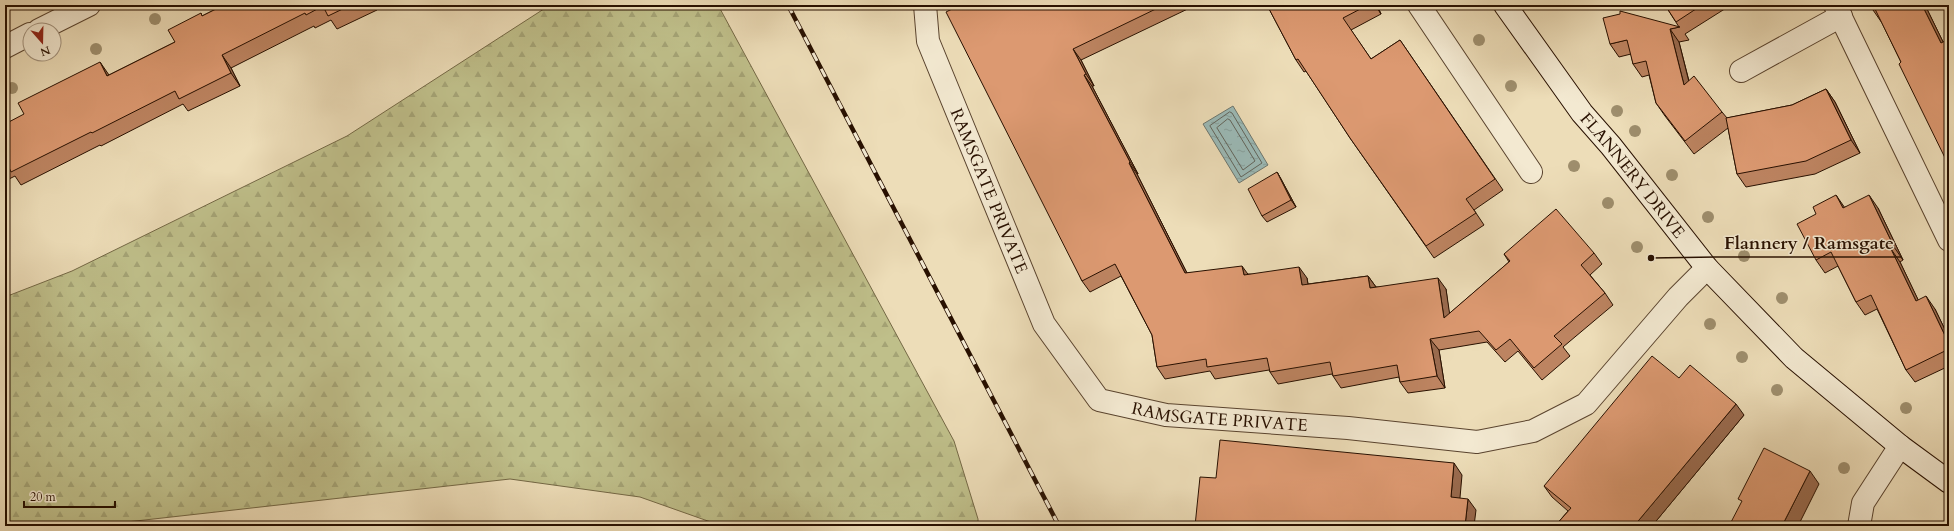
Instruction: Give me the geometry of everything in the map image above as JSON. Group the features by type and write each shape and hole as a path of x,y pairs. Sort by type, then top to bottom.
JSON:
{"street":[{"path":"54,22 89,5"},
{"name":"RAMSGATE PRIVATE","path":"925,5 928,41 1044,324 1099,400 1166,415 1348,428 1477,442 1533,431 1586,404 1678,297 1707,268"},
{"path":"1419,5 1531,172"},
{"name":"FLANNERY DRIVE","path":"1505,5 1582,113 1611,146 1707,268 1794,358 1900,446 1949,482"},
{"path":"1741,71 1838,11 1949,240"},
{"path":"5,46 22,38"},
{"path":"1859,526 1863,503 1900,446"}],"green space":[{"path":"550,5 718,5 954,441 978,519 978,526 722,526 640,497 510,479 91,526 5,526 5,297 72,271 347,136"}],"water":[{"path":"1233,106 1268,165 1239,183 1203,124"}],"building":[{"path":"224,5 351,5 328,16 323,6 306,15 305,13 222,55 231,73 179,99 175,91 11,172 7,163 5,164 5,124 24,114 18,103 100,62 107,76 175,42 168,30 201,13 202,16"},
{"path":"960,5 1164,5 1073,49 1086,74 1084,75 1130,162 1129,163 1185,273 1242,266 1244,275 1299,267 1302,285 1368,276 1370,288 1438,278 1444,318 1510,261 1504,254 1556,209 1594,253 1581,265 1605,293 1554,336 1562,344 1534,368 1510,339 1496,350 1479,331 1430,339 1437,376 1400,382 1397,365 1333,376 1330,362 1270,372 1267,358 1207,367 1206,359 1157,367 1152,335 1115,264 1082,281 946,12"},
{"path":"1267,5 1368,5 1343,18 1371,59 1400,40 1495,179 1466,199 1476,213 1426,246 1350,138 1298,59 1296,60"},
{"path":"1665,5 1702,5 1676,22"},
{"path":"1870,5 1922,5 1941,43 1949,39 1949,166 1899,64 1901,62 1875,9 1873,10"},
{"path":"1620,11 1680,27 1670,29 1684,85 1694,76 1722,112 1685,141 1656,103 1646,61 1633,64 1627,40 1610,44 1603,18 1620,14"},
{"path":"1826,89 1851,140 1806,161 1737,174 1726,118 1792,105"},
{"path":"1277,172 1291,200 1262,216 1248,189"},
{"path":"1836,195 1843,208 1869,195 1894,247 1891,249 1916,301 1926,296 1949,344 1949,349 1906,370 1871,295 1856,302 1831,252 1816,260 1797,224 1816,214 1813,207"},
{"path":"1652,356 1679,378 1690,365 1736,404 1634,526 1555,526 1571,508 1544,486"},
{"path":"1220,440 1454,463 1451,497 1468,499 1465,526 1195,526 1200,477 1216,478"},
{"path":"1764,448 1810,471 1784,522 1789,525 1729,526 1742,501 1738,499"}],"railway":[{"path":"788,5 1059,526"}],"place":[{"name":"Flannery / Ramsgate","path":"1651,258"}]}
